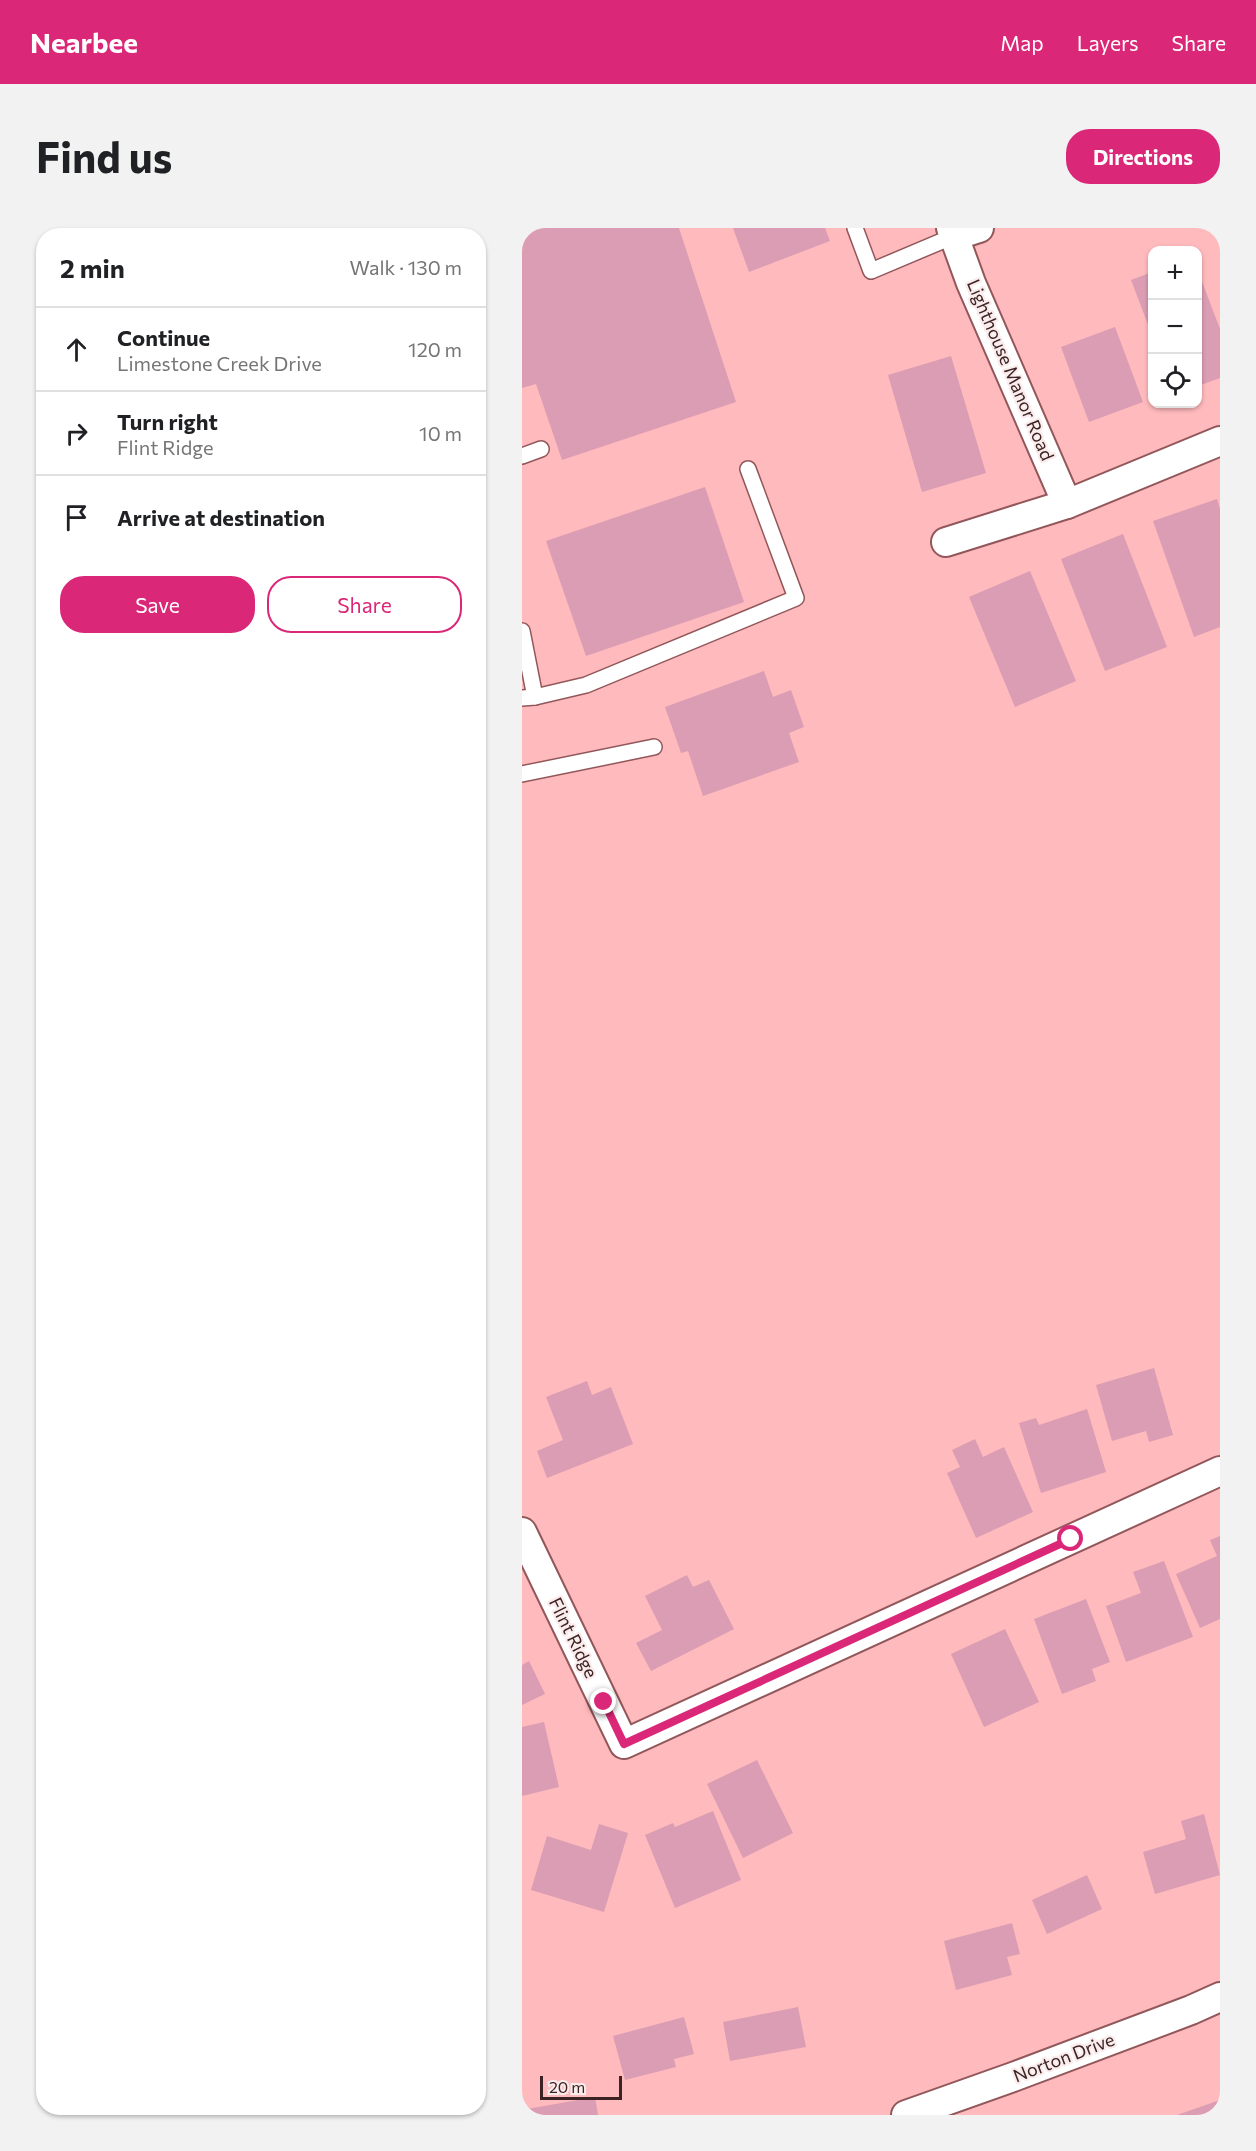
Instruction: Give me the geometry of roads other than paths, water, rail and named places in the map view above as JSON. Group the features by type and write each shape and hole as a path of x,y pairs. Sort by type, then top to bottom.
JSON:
{"street":[{"name":"Lighthouse Manor Road","path":"961,231 971,283 1067,504"},
{"path":"946,542 1067,504 1220,441"},
{"name":"Flint Ridge","path":"522,1532 624,1744 1220,1471"},
{"name":"Norton Drive","path":"906,2115 1013,2077 1220,1997"}],"lane":[{"path":"855,228 871,271 961,231"},
{"path":"522,456 541,449"},
{"path":"522,631 529,698 586,685 796,598 748,469"},
{"path":"522,774 654,747"}]}
